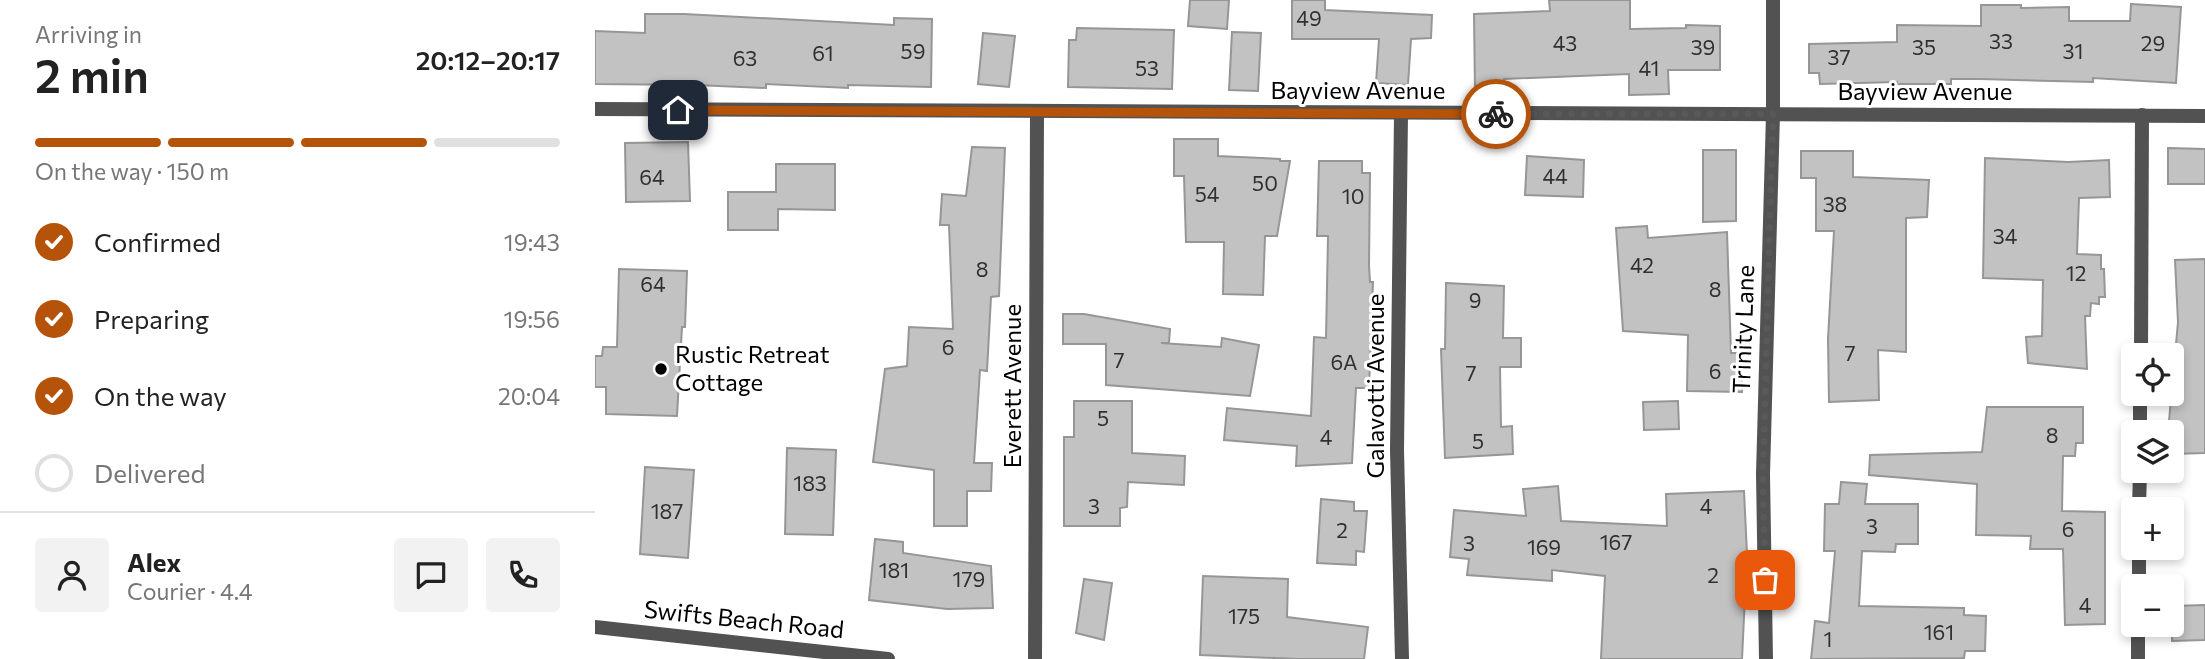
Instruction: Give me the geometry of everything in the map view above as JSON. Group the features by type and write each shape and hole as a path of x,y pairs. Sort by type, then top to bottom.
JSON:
{"street":[{"name":"Trinity Lane","path":"1766,659 1763,474 1773,114 1773,0"},
{"name":"Bayview Avenue","path":"595,109 2205,116"},
{"name":"Everett Avenue","path":"1035,659 1037,113"},
{"name":"Galavotti Avenue","path":"1401,114 1397,450 1402,659"},
{"path":"2141,343 2142,115"},
{"name":"Swifts Beach Road","path":"595,627 879,659"},
{"path":"2138,637 2138,659"}],"building":[{"path":"1190,0 1229,0 1227,29 1188,26"},
{"path":"1292,0 1325,0 1325,10 1432,15 1431,38 1411,39 1408,85 1376,83 1379,39 1292,39"},
{"path":"1549,0 1630,0 1630,29 1686,28 1686,25 1720,26 1720,70 1668,70 1669,94 1629,95 1629,74 1504,79 1504,91 1475,91 1474,14 1550,11"},
{"path":"2131,4 2181,7 2176,83 2093,78 2093,82 1951,79 1951,84 1820,84 1819,73 1809,73 1809,44 1897,42 1897,25 1981,26 1981,5 2069,7 2069,21 2130,21"},
{"path":"645,14 894,25 894,18 932,19 931,87 848,85 848,88 766,84 766,88 595,84 595,31 645,33"},
{"path":"1077,28 1174,30 1172,89 1068,87 1069,40 1076,40"},
{"path":"1232,32 1261,33 1258,91 1229,90"},
{"path":"983,33 1015,36 1009,87 978,84"},
{"path":"1174,139 1218,139 1218,156 1290,161 1277,236 1265,236 1263,295 1223,294 1224,242 1186,242 1184,176 1174,176"},
{"path":"688,142 690,201 626,202 625,143"},
{"path":"972,147 1005,148 999,296 991,297 987,371 980,370 974,463 992,463 991,491 967,491 967,526 934,526 934,470 873,462 885,369 907,366 909,327 953,329 949,225 940,225 942,194 966,196"},
{"path":"2168,148 2205,149 2205,184 2168,184"},
{"path":"1703,150 1736,150 1736,221 1703,222"},
{"path":"1801,151 1853,151 1853,177 1929,180 1927,217 1906,218 1906,352 1878,350 1879,400 1829,402 1828,339 1834,231 1816,231 1816,178 1801,178"},
{"path":"1527,156 1584,160 1583,197 1525,195"},
{"path":"1985,158 2068,162 2109,160 2110,197 2079,198 2077,254 2101,255 2101,269 2104,269 2105,297 2099,297 2099,304 2091,303 2090,316 2085,316 2087,369 2028,363 2026,337 2042,336 2043,280 1983,278"},
{"path":"1319,161 1362,161 1362,173 1370,173 1369,266 1370,282 1373,282 1369,388 1356,388 1352,463 1296,466 1297,446 1224,440 1227,408 1311,416 1314,337 1326,338 1328,236 1317,236"},
{"path":"776,164 835,164 835,210 778,209 778,230 728,230 728,192 776,192"},
{"path":"1647,226 1648,238 1727,232 1731,353 1742,353 1742,392 1687,391 1688,335 1623,331 1616,228"},
{"path":"2205,259 2205,453 2184,454 2184,420 2169,420 2170,406 2184,406 2184,343 2176,343 2178,322 2175,260"},
{"path":"619,269 687,271 677,416 606,414 606,387 595,387 595,356 602,356 603,347 617,347"},
{"path":"1446,283 1504,286 1503,338 1521,338 1521,367 1500,367 1501,427 1512,426 1513,454 1445,458 1441,349 1445,349"},
{"path":"1063,314 1084,314 1170,329 1169,343 1161,343 1221,347 1222,338 1259,345 1250,396 1106,385 1106,344 1063,344"},
{"path":"1074,401 1132,401 1132,453 1185,456 1184,485 1128,482 1127,507 1120,508 1120,526 1064,526 1064,437 1074,437"},
{"path":"1678,401 1679,429 1644,430 1643,402"},
{"path":"1987,407 2083,407 2083,443 2076,443 2075,456 2063,456 2062,511 2105,512 2105,624 2065,625 2063,549 2030,549 2031,536 1976,535 1977,484 1869,475 1870,455 1982,452"},
{"path":"787,448 836,450 833,535 785,534"},
{"path":"645,467 694,470 688,558 640,554"},
{"path":"1841,482 1867,484 1865,504 1918,504 1918,544 1896,544 1895,552 1862,551 1859,606 1964,608 1964,615 1986,616 1985,651 1965,651 1964,658 1811,659 1815,621 1829,623 1835,551 1824,551 1825,504 1839,504"},
{"path":"1558,486 1561,521 1667,526 1666,494 1744,491 1747,554 1742,659 1601,659 1605,576 1552,570 1552,581 1467,575 1469,559 1450,557 1454,510 1526,516 1523,489"},
{"path":"1321,499 1354,502 1354,511 1367,511 1364,552 1356,551 1356,565 1317,563"},
{"path":"875,539 903,542 903,553 991,566 993,608 947,609 869,600"},
{"path":"1203,576 1288,579 1287,617 1368,627 1364,659 1200,655"},
{"path":"1084,579 1112,583 1104,640 1076,633"},
{"path":"2205,605 2205,640 2172,641 2172,637 2184,637 2184,606"}],"way so far":[{"path":"1496,114 1773,114 1763,474 1765,580"}],"place":[{"name":"Rustic Retreat Cottage","path":"661,369"}],"route":[{"path":"678,110 1496,114"}]}
